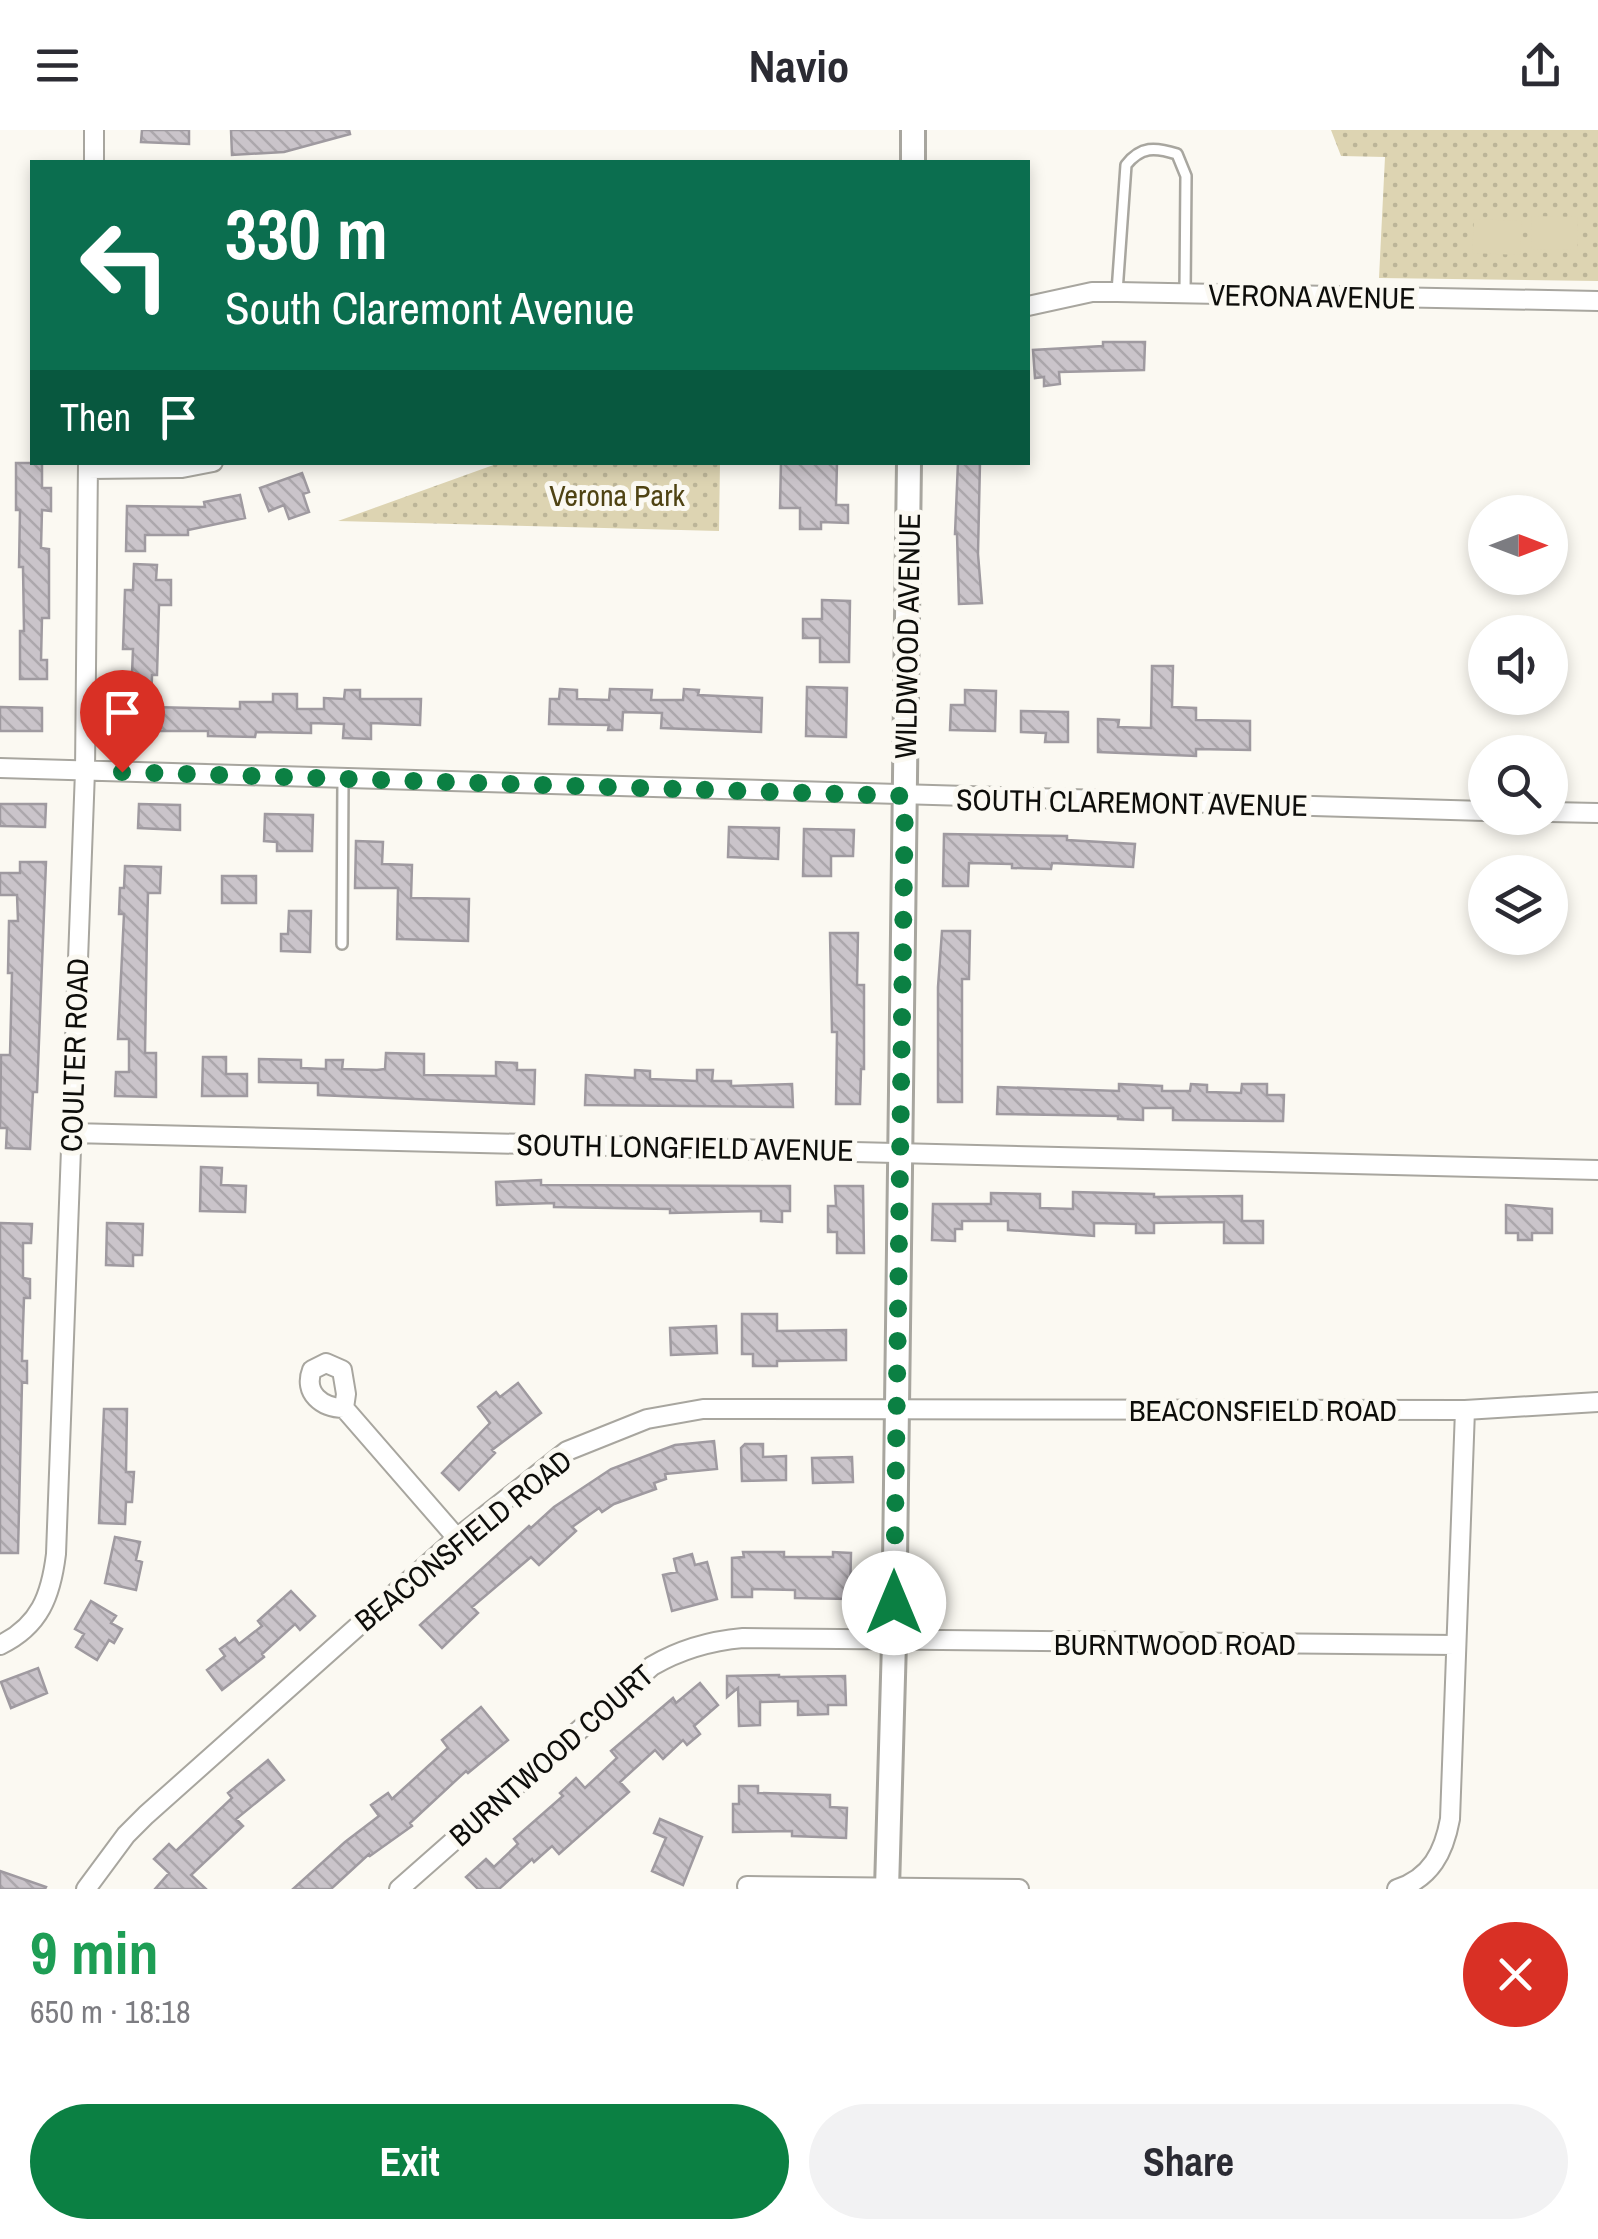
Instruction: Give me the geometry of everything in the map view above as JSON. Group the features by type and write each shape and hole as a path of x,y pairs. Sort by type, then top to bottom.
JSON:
{"street":[{"path":"94,130 94,160"},
{"path":"913,130 913,160"},
{"name":"VERONA AVENUE","path":"1030,306 1092,292 1598,301"},
{"path":"88,466 166,469 193,465"},
{"name":"WILDWOOD AVENUE","path":"887,1888 894,1642 909,465"},
{"name":"COULTER ROAD","path":"0,1645 18,1635 44,1606 52,1588 56,1554 85,771 88,466"},
{"name":"SOUTH CLAREMONT AVENUE","path":"0,768 1468,811"},
{"path":"1568,813 1598,814"},
{"name":"SOUTH LONGFIELD AVENUE","path":"71,1132 1598,1170"},
{"name":"BEACONSFIELD ROAD","path":"86,1889 146,1815 457,1538 567,1451 647,1419 703,1409 1465,1410 1598,1402"},
{"path":"344,1408 457,1538"},
{"path":"1396,1889 1430,1868 1446,1839 1450,1818 1465,1410"},
{"name":"BURNTWOOD COURT","path":"400,1889 617,1694 669,1656 695,1646 743,1638 894,1642"},
{"name":"BURNTWOOD ROAD","path":"894,1642 1456,1646"},
{"path":"747,1886 1020,1889"}],"lane":[{"path":"1117,292 1126,165 1134,154 1154,147 1177,154 1186,176 1185,293"},
{"path":"342,944 343,779"}],"green space":[{"path":"1331,130 1598,130 1598,281 1379,278 1385,157 1341,156"},
{"path":"1532,216 1578,217 1577,250 1531,249"},
{"path":"1474,219 1522,221 1520,255 1472,253"},
{"name":"Verona Park","path":"493,465 720,465 719,531 338,521"}],"building":[{"path":"142,130 189,130 189,144 141,142"},
{"path":"231,130 349,130 350,134 284,152 232,155"},
{"path":"1103,342 1145,342 1144,370 1059,372 1060,384 1044,386 1044,377 1035,378 1033,350 1103,346"},
{"path":"16,463 42,465 42,488 51,488 51,511 42,510 41,548 49,549 49,618 42,618 41,660 47,660 47,679 20,679 23,567 19,567 20,510 16,510"},
{"path":"781,465 837,465 836,505 848,505 848,523 821,522 821,529 800,529 800,508 780,508"},
{"path":"958,465 980,465 978,554 982,603 959,604 955,534"},
{"path":"302,473 309,492 303,494 309,512 289,519 284,505 269,511 260,488"},
{"path":"240,495 245,518 188,530 188,535 145,535 145,551 126,551 127,506 205,507 204,502"},
{"path":"134,564 157,565 156,580 171,580 171,605 159,605 157,675 152,675 151,707 240,709 240,702 273,702 273,694 297,694 297,709 324,709 324,698 344,699 345,690 360,690 360,699 421,699 420,725 371,723 371,739 343,738 344,724 311,723 311,733 256,732 255,737 208,736 208,731 136,731 137,674 132,674 133,649 123,649 125,590 133,590"},
{"path":"822,600 850,601 849,662 820,662 820,638 803,638 803,619 822,619"},
{"path":"1152,666 1173,666 1172,707 1196,708 1196,720 1250,721 1250,750 1196,749 1196,756 1098,752 1098,719 1119,720 1118,727 1151,728"},
{"path":"807,687 847,688 846,737 806,736"},
{"path":"560,689 577,690 577,699 609,700 610,689 652,690 651,700 683,700 684,689 699,690 698,695 762,698 761,732 661,728 662,713 623,712 622,730 608,730 609,725 549,724 550,699 559,699"},
{"path":"965,690 996,691 995,731 950,730 951,705 965,705"},
{"path":"0,707 42,708 42,731 0,731"},
{"path":"1021,711 1068,712 1068,742 1045,742 1046,733 1021,732"},
{"path":"0,804 46,804 45,827 0,826"},
{"path":"139,804 180,805 180,830 138,828"},
{"path":"265,814 313,815 312,851 277,851 277,842 264,841"},
{"path":"729,827 779,828 778,859 728,857"},
{"path":"804,829 854,830 853,856 831,856 831,876 803,876"},
{"path":"944,834 1067,836 1067,840 1135,844 1133,867 1052,863 1051,869 969,863 968,886 943,886"},
{"path":"356,841 383,842 382,864 412,865 411,898 469,899 468,941 397,939 398,888 355,888"},
{"path":"20,862 46,862 37,1092 33,1092 30,1149 6,1148 7,1128 0,1128 1,1055 10,1055 9,921 18,921 17,895 0,895 0,873 20,873"},
{"path":"125,866 161,867 160,893 148,893 147,930 145,1053 156,1053 156,1097 115,1096 116,1072 129,1072 129,1039 118,1039 124,914 119,914 120,888 124,888"},
{"path":"222,876 256,876 256,903 222,903"},
{"path":"289,911 311,911 310,952 281,951 281,934 288,934"},
{"path":"942,931 970,931 969,979 962,979 962,1102 938,1102"},
{"path":"830,933 858,933 857,985 864,985 860,1104 836,1104 837,1032 832,1032"},
{"path":"386,1053 424,1054 424,1075 496,1076 496,1062 517,1063 517,1070 535,1070 534,1104 318,1095 318,1083 259,1082 259,1059 301,1060 301,1068 326,1069 326,1060 343,1060 342,1069 377,1070 385,1069"},
{"path":"203,1057 226,1057 226,1074 247,1074 247,1096 202,1096"},
{"path":"635,1070 650,1071 650,1079 697,1081 697,1070 713,1070 712,1081 731,1081 731,1086 792,1084 793,1107 585,1105 586,1075 635,1078"},
{"path":"1119,1084 1162,1086 1162,1091 1190,1091 1191,1084 1207,1085 1207,1092 1241,1093 1242,1084 1267,1084 1267,1095 1284,1095 1283,1121 1173,1120 1173,1108 1143,1108 1143,1120 997,1114 998,1087 1119,1091"},
{"path":"201,1167 222,1168 221,1185 246,1186 245,1212 200,1211"},
{"path":"541,1180 541,1185 790,1186 790,1211 782,1211 782,1222 761,1221 761,1211 670,1213 670,1209 554,1207 554,1203 497,1205 496,1182"},
{"path":"835,1186 863,1186 864,1253 837,1253 837,1232 828,1232 828,1206 836,1206"},
{"path":"1073,1192 1154,1197 1242,1196 1242,1221 1263,1221 1263,1243 1224,1243 1224,1222 1154,1223 1154,1233 1136,1233 1136,1224 1094,1223 1094,1236 1008,1230 1008,1221 962,1221 962,1229 955,1229 955,1241 932,1240 933,1204 991,1204 991,1193 1040,1194 1040,1208 1073,1209"},
{"path":"1506,1205 1552,1209 1552,1233 1532,1233 1532,1240 1518,1240 1518,1233 1506,1233"},
{"path":"0,1223 32,1224 31,1243 23,1243 23,1278 30,1279 30,1298 24,1298 22,1361 27,1361 27,1383 22,1382 18,1553 0,1553"},
{"path":"107,1223 143,1224 142,1255 133,1255 133,1266 106,1265"},
{"path":"742,1314 777,1314 777,1331 846,1330 846,1360 777,1361 777,1366 753,1366 753,1354 742,1354"},
{"path":"716,1326 717,1353 671,1355 670,1328"},
{"path":"518,1383 541,1413 492,1450 495,1453 459,1490 442,1473 490,1423 478,1407 496,1392 500,1397"},
{"path":"104,1409 127,1409 126,1472 134,1472 132,1502 126,1502 125,1524 99,1523"},
{"path":"714,1441 717,1469 665,1474 666,1479 654,1483 656,1489 602,1512 599,1508 572,1527 576,1531 539,1565 531,1557 472,1607 478,1613 442,1648 420,1625 529,1526 611,1469 675,1445"},
{"path":"745,1444 763,1444 763,1457 786,1456 786,1480 742,1481 741,1448"},
{"path":"852,1457 853,1482 813,1483 812,1458"},
{"path":"115,1537 140,1542 136,1560 142,1562 136,1590 105,1583"},
{"path":"743,1552 784,1552 784,1557 851,1553 850,1599 795,1598 795,1590 752,1589 752,1597 732,1597 732,1558 744,1557"},
{"path":"692,1554 695,1565 707,1562 717,1599 672,1611 663,1575 677,1572 674,1559"},
{"path":"291,1591 315,1616 300,1630 295,1624 262,1654 264,1657 222,1690 207,1670 225,1656 220,1649 235,1638 239,1644 262,1626 258,1621"},
{"path":"91,1601 116,1616 111,1623 122,1629 114,1643 109,1640 97,1660 76,1647 84,1634 75,1629"},
{"path":"38,1668 47,1693 11,1708 1,1682"},
{"path":"727,1676 845,1676 846,1705 828,1705 828,1714 798,1715 798,1701 760,1702 760,1725 739,1726 738,1688 727,1697"},
{"path":"700,1683 718,1705 694,1726 700,1734 687,1745 683,1740 663,1759 655,1750 620,1782 629,1792 559,1854 552,1846 499,1889 478,1889 466,1877 486,1859 494,1867 518,1844 514,1839 563,1796 560,1793 576,1778 585,1788 617,1758 611,1751 673,1698 676,1703"},
{"path":"481,1707 508,1740 466,1771 410,1823 412,1826 369,1854 331,1889 293,1889 379,1816 371,1805 388,1793 392,1799 448,1748 442,1740"},
{"path":"268,1760 284,1780 236,1819 243,1826 191,1875 206,1889 155,1889 169,1873 154,1859 169,1844 176,1851 232,1798 228,1793"},
{"path":"739,1786 758,1786 758,1793 830,1795 830,1807 847,1808 846,1838 792,1836 792,1831 733,1832 733,1804 739,1804"},
{"path":"660,1819 702,1837 683,1885 652,1871 666,1838 654,1833"},
{"path":"0,1871 46,1887 0,1889"}],"route":[{"path":"122,772 905,796 894,1603"}]}
